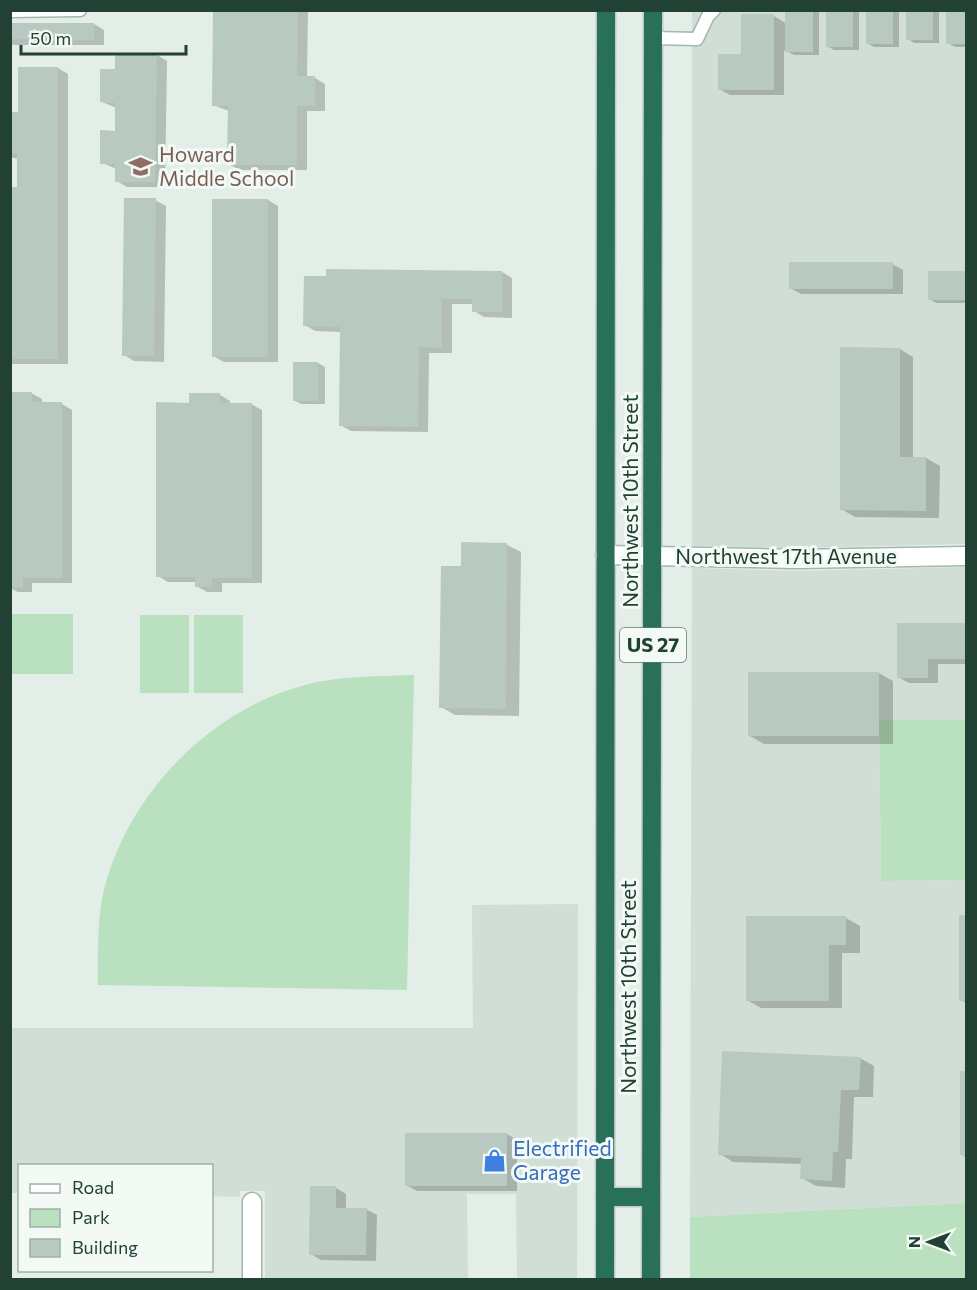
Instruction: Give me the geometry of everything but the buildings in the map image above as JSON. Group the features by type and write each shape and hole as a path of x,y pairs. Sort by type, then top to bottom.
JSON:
{"highway":[{"name":"Northwest 10th Street","path":"605,1280 606,10"},
{"name":"Northwest 10th Street","path":"651,1280 654,556 653,10"},
{"path":"605,1197 651,1197"}],"street":[{"name":"Northwest 17th Avenue","path":"604,555 796,559 966,556"},
{"path":"252,1202 252,1280"}],"lane":[{"path":"10,11 80,10"},
{"path":"653,38 697,39 708,16 714,10"}],"shaded area":[{"path":"692,11 966,11 966,544 796,548 692,546"},
{"path":"966,567 966,720 879,721 881,881 966,880 966,1203 690,1217 692,568 796,571"},
{"path":"578,904 577,1279 517,1279 516,1194 467,1194 468,1279 265,1280 265,1191 240,1191 240,1197 213,1196 213,1164 18,1164 18,1193 11,1193 10,1028 473,1028 472,905"}],"green space":[{"path":"10,614 73,614 73,674 11,674"},
{"path":"140,615 189,615 189,693 140,693"},
{"path":"194,615 243,615 243,693 194,693"},
{"path":"414,675 407,990 98,985 101,905 115,856 133,820 155,786 183,756 214,730 248,708 284,691 334,679"},
{"path":"879,720 966,720 966,880 881,881"},
{"path":"966,1203 966,1279 690,1279 690,1217"}],"place":[{"name":"Howard Middle School","path":"141,167"},
{"name":"Electrified Garage","path":"495,1161"}]}
